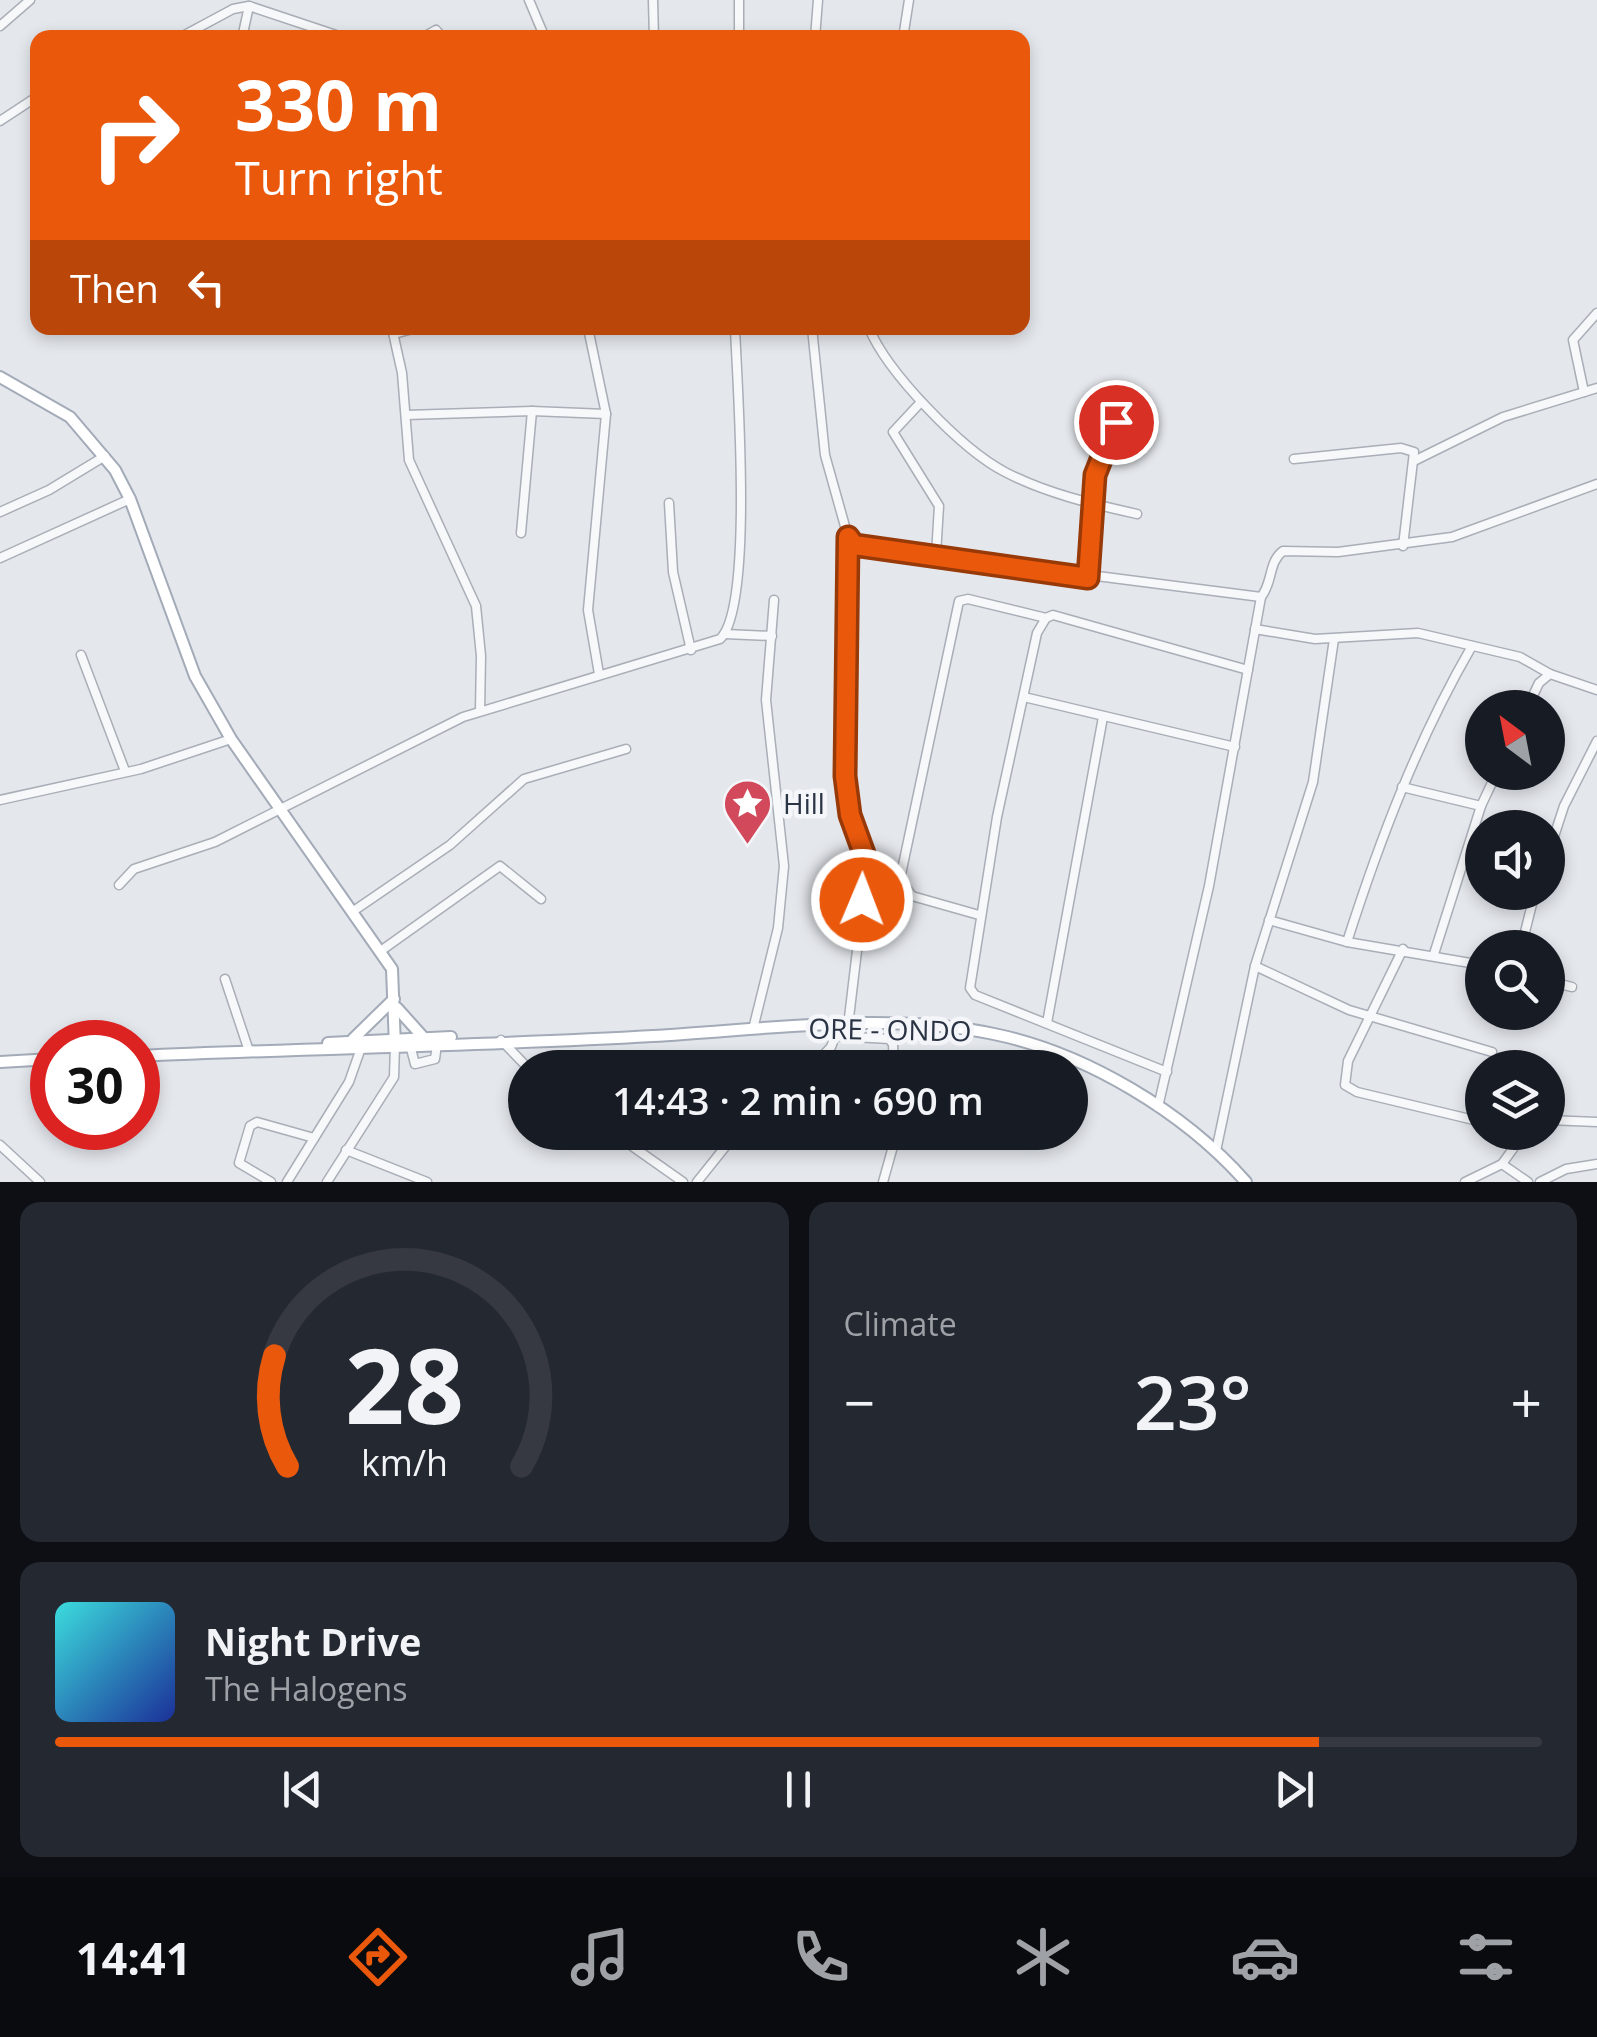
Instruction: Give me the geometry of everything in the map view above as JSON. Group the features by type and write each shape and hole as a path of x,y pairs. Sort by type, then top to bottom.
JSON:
{"main road":[{"path":"0,377 50,401 105,456 130,498 176,634 232,739 392,969 396,1042"},
{"path":"395,1002 423,1037"},
{"path":"350,1040 395,1002"},
{"name":"ORE - ONDO","path":"496,1041 919,1025 993,1033 1073,1060 1158,1107 1216,1151 1246,1182"},
{"path":"160,1055 361,1048 423,1037 496,1041"},
{"path":"286,1049 350,1040 410,1045 496,1041"},
{"path":"0,1062 30,1061"}],"street":[{"path":"0,26 30,0"},
{"path":"529,0 542,30"},
{"path":"653,0 654,30"},
{"path":"739,0 739,30"},
{"path":"816,30 818,0"},
{"path":"904,30 909,0"},
{"path":"194,30 233,9 249,6 321,30"},
{"path":"244,30 249,6"},
{"path":"0,121 30,101"},
{"path":"1584,392 1573,340 1597,313"},
{"path":"394,335 414,478 476,606 482,656 480,711"},
{"path":"589,335 606,414 588,610 599,674"},
{"path":"119,885 134,869 215,842 279,806 480,711 714,644 726,634 739,554 743,479 735,335"},
{"path":"813,335 825,456 848,537 846,796 867,867 841,1030 825,1050"},
{"path":"874,335 921,402 995,466 1090,503 1136,514"},
{"path":"1416,460 1437,454 1504,417 1597,388"},
{"path":"921,402 893,432 939,506 936,555"},
{"path":"406,416 532,410 606,414"},
{"path":"521,533 532,410"},
{"path":"1088,578 1090,503 1095,475 1116,422"},
{"path":"1294,459 1410,448 1416,460 1403,546"},
{"path":"0,512 50,490 105,456"},
{"path":"1158,1107 1235,748 1261,597 1275,559 1283,551 1338,552 1452,537 1597,484"},
{"path":"0,558 130,498"},
{"path":"669,503 673,572 692,650"},
{"path":"848,537 854,545 1088,578 1230,590 1261,597"},
{"path":"980,914 912,896 900,879 959,601 968,598 1046,618 1054,615 1248,670"},
{"path":"753,1029 778,928 784,866 766,700 774,600"},
{"path":"1046,618 1037,632 980,914 970,988 975,995 1168,1072"},
{"path":"1255,629 1334,640 1418,633 1520,656 1550,674 1596,686"},
{"path":"726,634 772,636"},
{"path":"1216,1151 1255,966 1314,782 1334,640"},
{"path":"1347,942 1402,786 1437,705 1472,646"},
{"path":"82,655 125,770"},
{"path":"1535,690 1550,674"},
{"path":"1024,697 1235,748"},
{"path":"1047,1023 1103,718"},
{"path":"0,800 232,739"},
{"path":"1563,810 1597,741"},
{"path":"352,912 450,846 524,779 626,748"},
{"path":"1402,786 1481,806"},
{"path":"1434,954 1488,790"},
{"path":"382,950 500,866 542,899"},
{"path":"1269,920 1347,942 1403,948 1465,961"},
{"path":"1403,948 1348,1061 1344,1080 1348,1089 1465,1118"},
{"path":"1255,966 1349,1010 1486,1050"},
{"path":"226,979 249,1051"},
{"path":"1565,985 1572,987"},
{"path":"841,1030 888,1039 893,1050"},
{"path":"496,1041 508,1051"},
{"path":"327,1182 394,1078 396,1042"},
{"path":"410,1045 415,1064 435,1059 437,1044"},
{"path":"287,1182 355,1070 361,1048"},
{"path":"1565,1121 1597,1122"},
{"path":"271,1182 239,1163 250,1126 257,1122 314,1138"},
{"path":"0,1145 40,1182"},
{"path":"346,1150 426,1182"},
{"path":"637,1150 682,1182"},
{"path":"697,1182 723,1150"},
{"path":"883,1182 892,1150"},
{"path":"1466,1182 1502,1164 1512,1150"},
{"path":"1502,1164 1528,1182"},
{"path":"1540,1182 1566,1170 1597,1164"}],"place":[{"name":"Hill","path":"748,846"}],"route":[{"path":"862,900 866,859 850,815 845,776 848,537 854,545 1088,578 1090,503 1095,475 1116,422"}]}
